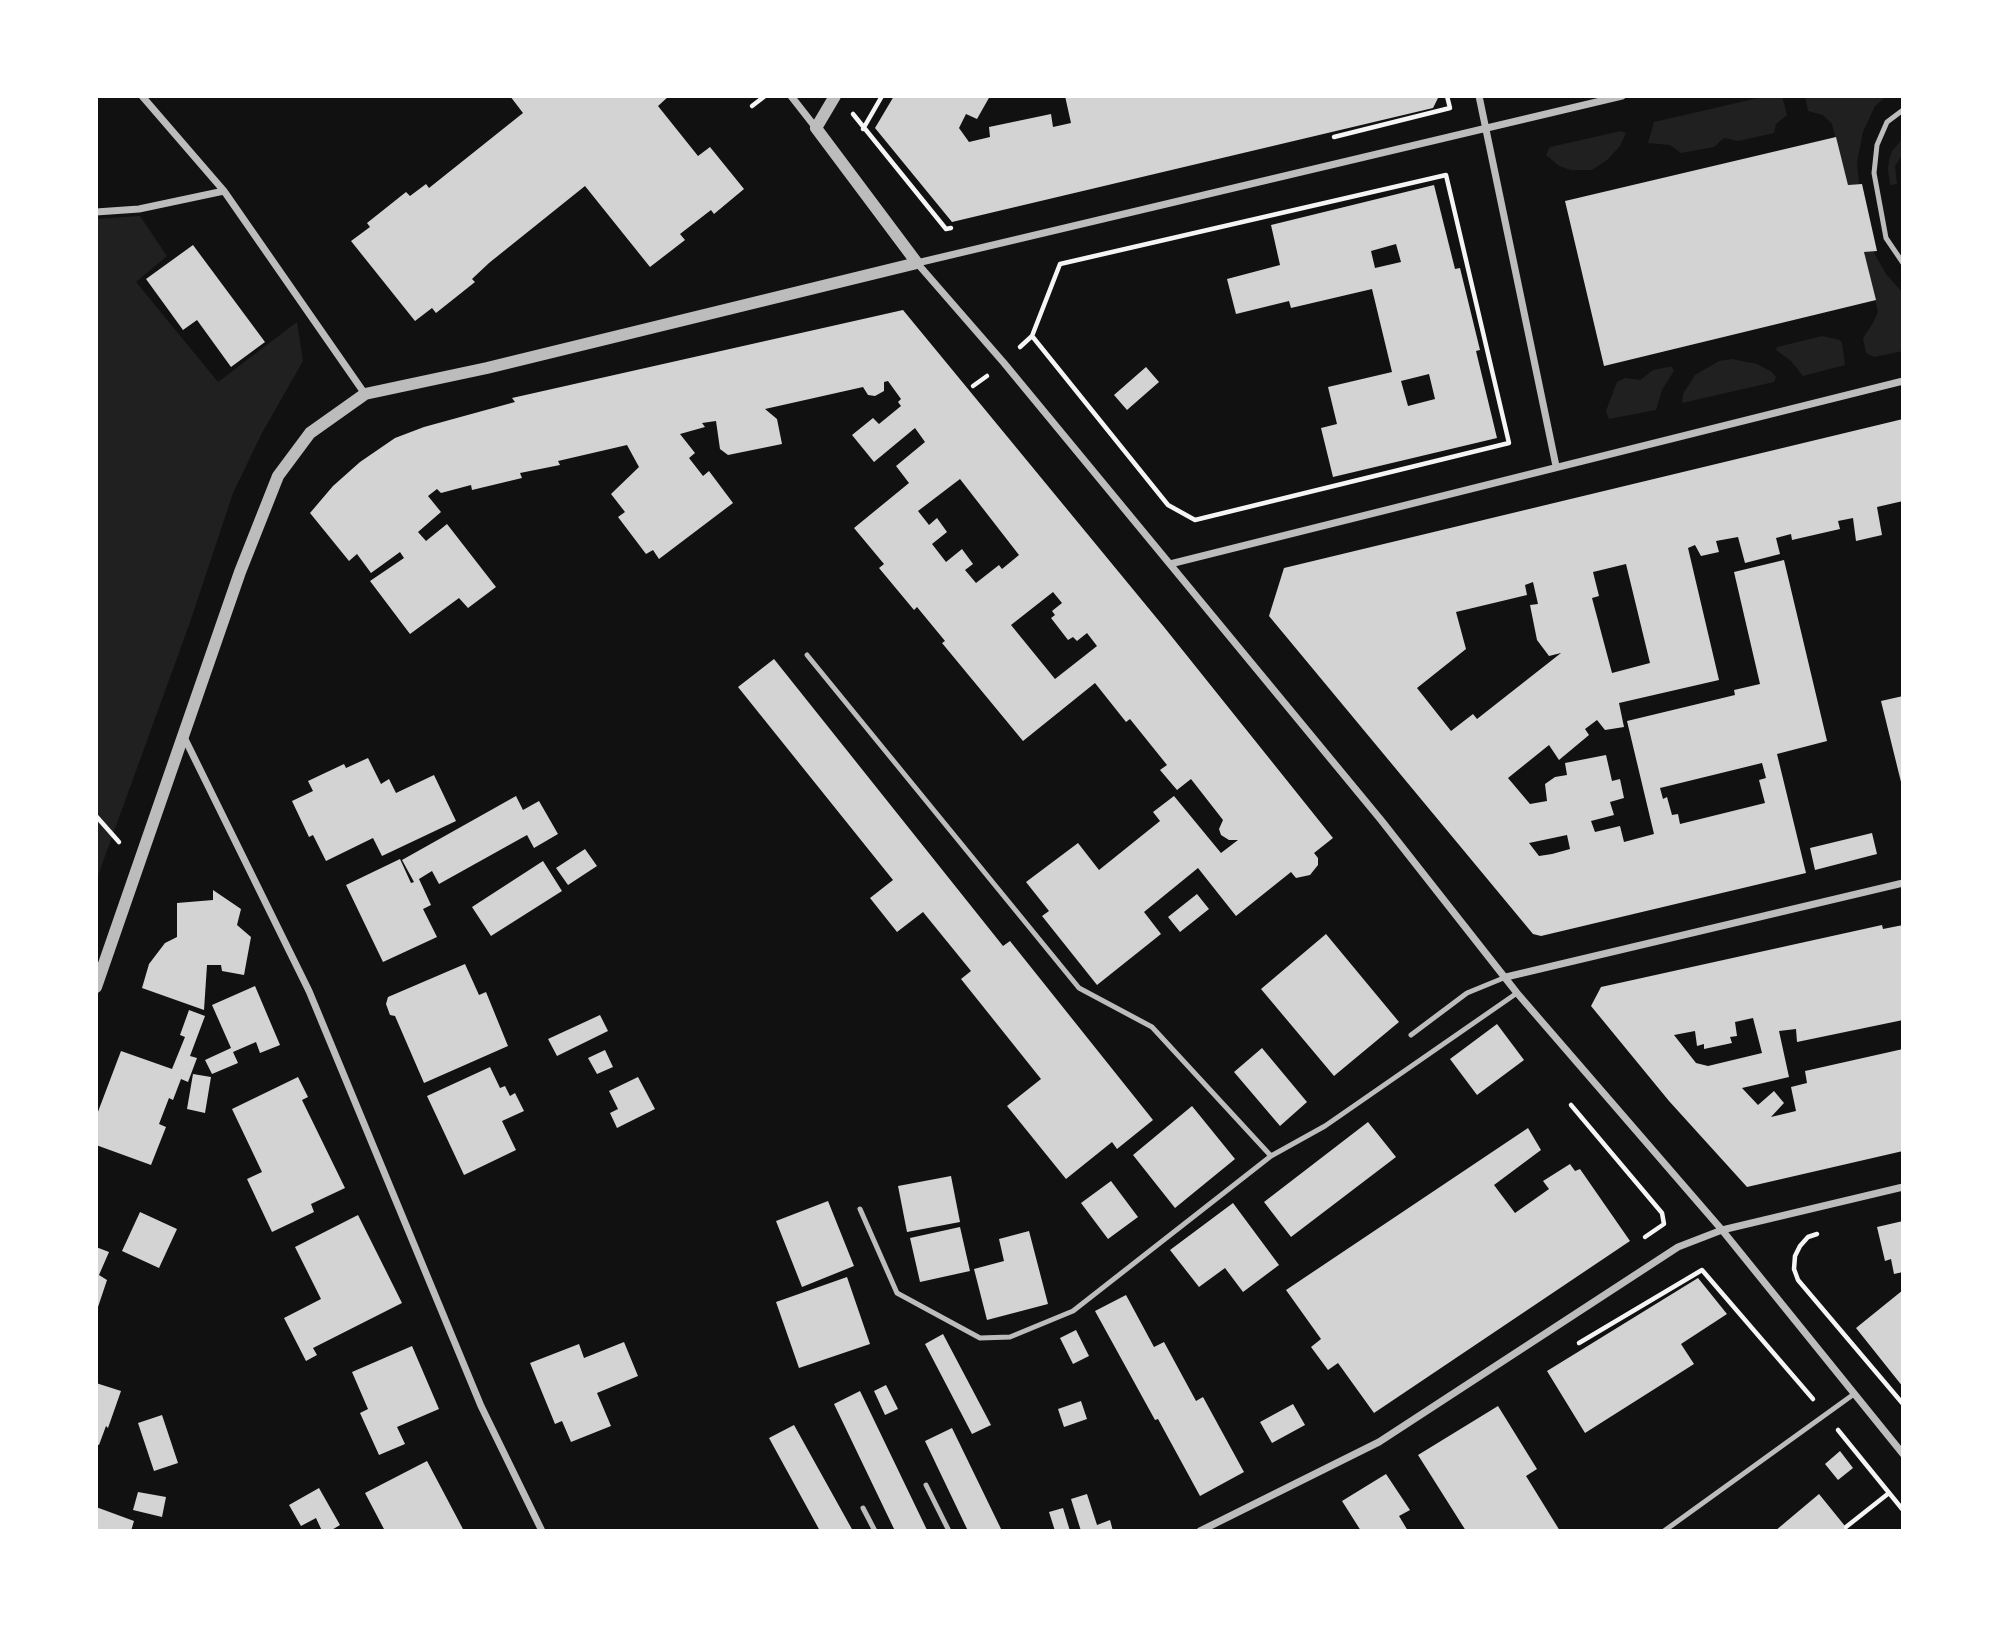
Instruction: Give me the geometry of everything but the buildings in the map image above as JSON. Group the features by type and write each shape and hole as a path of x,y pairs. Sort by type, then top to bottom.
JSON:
{"street":[{"path":"142,96 224,191 365,394"},
{"path":"791,96 917,263 1004,363 1170,564 1517,993 1722,1230 1903,1454"},
{"path":"816,128 835,96"},
{"path":"1479,96 1556,466"},
{"path":"96,987 240,572 278,476 310,433 365,394 488,368 1622,96"},
{"path":"96,212 139,209 224,191"},
{"path":"1170,564 1903,381"},
{"path":"184,737 309,992 481,1406 542,1531"},
{"path":"1506,977 1903,883"},
{"path":"1200,1531 1379,1442 1678,1247 1722,1230 1903,1187"}],"lane":[{"path":"1903,110 1888,122 1877,145 1874,173 1886,238 1903,263"},
{"path":"807,655 1080,989 1152,1027 1271,1156"},
{"path":"1411,1035 1467,993 1506,977"},
{"path":"860,1209 897,1293 980,1338 1010,1337 1073,1311 1271,1156 1325,1126 1517,993"},
{"path":"1664,1531 1854,1394"},
{"path":"926,1485 949,1531"},
{"path":"863,1508 875,1531"}],"path":[{"path":"752,106 765,96"},
{"path":"882,96 863,129 946,229 960,226"},
{"path":"1328,138 1450,108 1447,96"},
{"path":"1446,175 1509,443 1195,520 1168,505 1032,336 1060,264 1446,175"},
{"path":"97,819 119,842"},
{"path":"1571,1105 1662,1213 1664,1224 1641,1240"},
{"path":"1822,1232 1808,1237 1800,1246 1795,1256 1794,1269 1798,1280 1903,1404"},
{"path":"1568,1349 1702,1270 1903,1510"},
{"path":"1846,1527 1889,1493"}],"shaded area":[{"path":"1767,96 1782,96 1787,115 1776,124 1774,133 1738,141 1724,138 1714,147 1681,153 1670,145 1648,143 1654,122"},
{"path":"1805,96 1887,96 1875,106 1863,132 1857,162 1859,184 1848,185 1832,124 1823,115 1808,111"},
{"path":"1621,131 1626,133 1620,146 1607,160 1592,170 1571,170 1559,166 1546,155 1550,147"},
{"path":"1903,138 1903,154 1895,166 1897,184 1890,185 1889,160 1892,151"},
{"path":"140,216 167,256 136,282 218,382 297,322 303,361 262,433 233,493 189,625 96,881 96,219"},
{"path":"1873,251 1886,274 1903,293 1903,351 1874,357 1866,353 1863,338 1878,312 1864,252"},
{"path":"1822,336 1840,340 1845,365 1803,376 1791,361 1776,350 1777,347"},
{"path":"1732,359 1757,364 1772,372 1776,377 1774,382 1682,403 1683,394 1695,375 1719,361"},
{"path":"1672,367 1674,371 1662,390 1656,410 1609,419 1606,411 1617,382 1625,378 1640,380 1653,370"}]}
